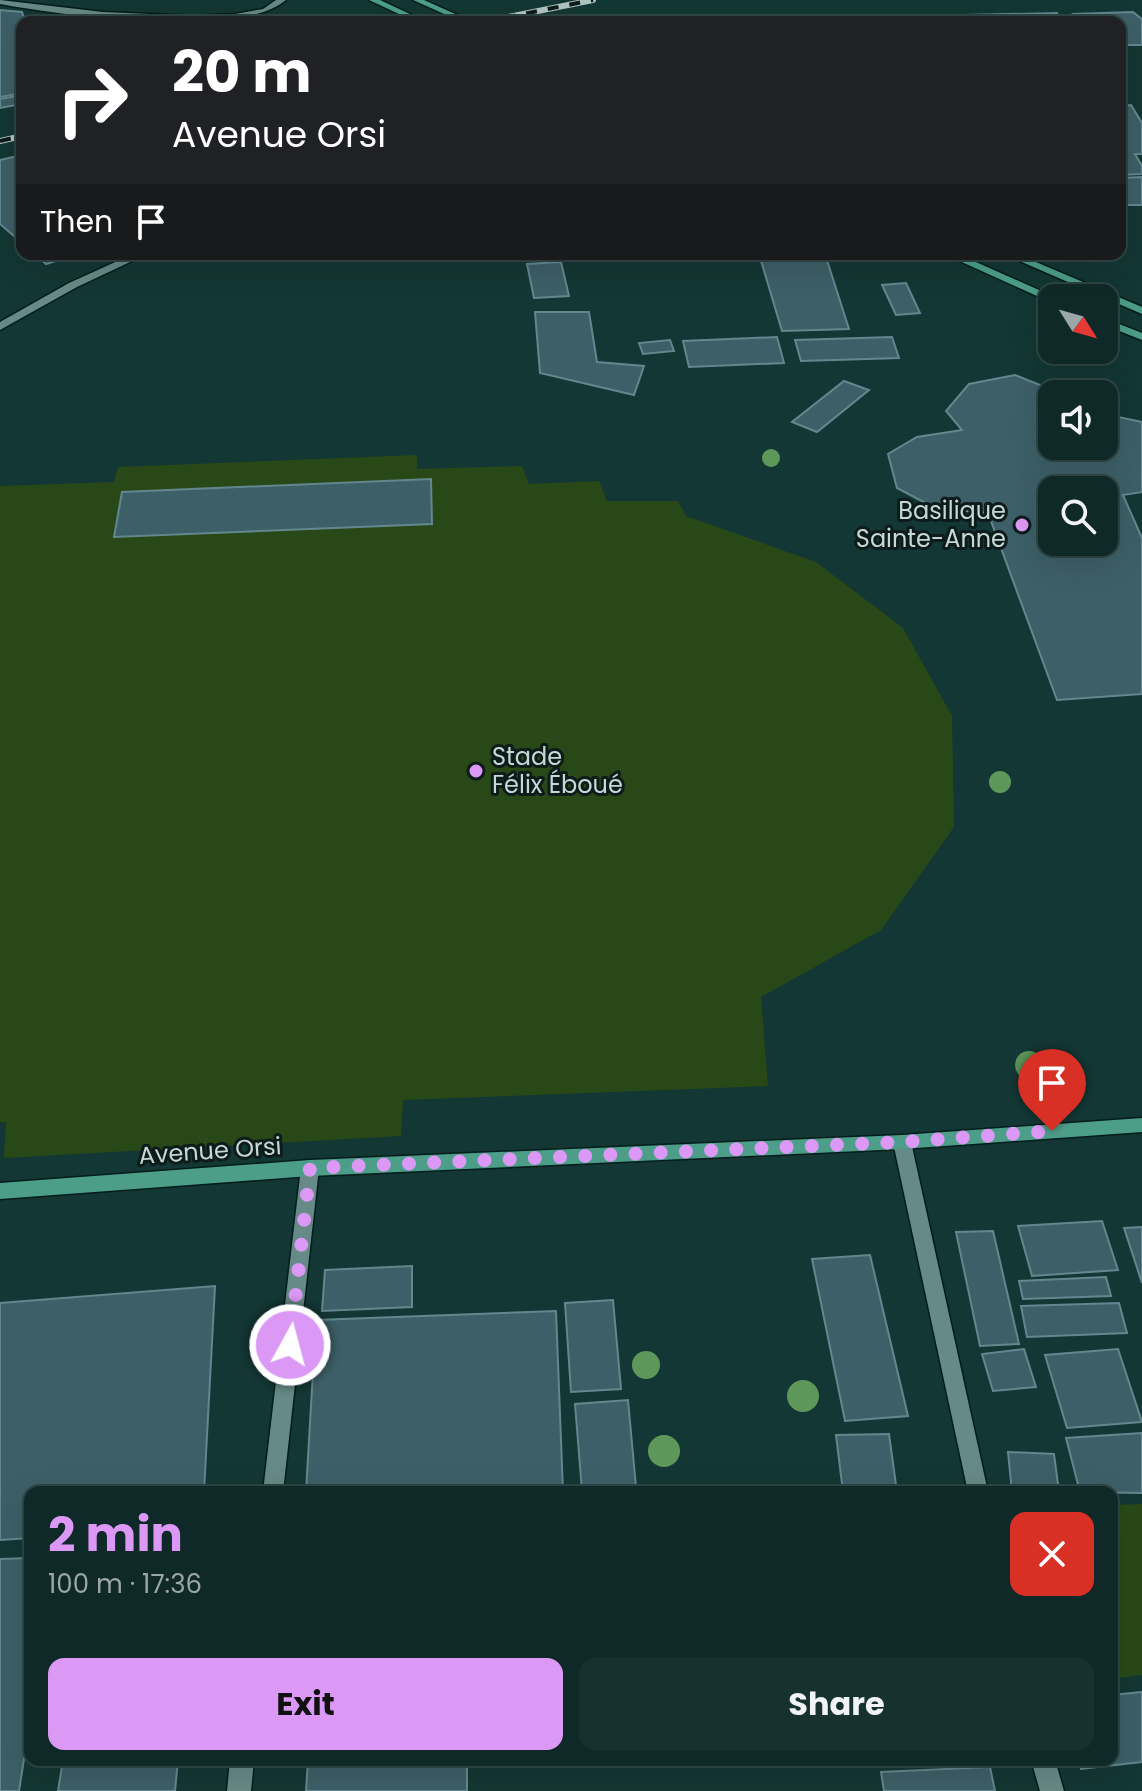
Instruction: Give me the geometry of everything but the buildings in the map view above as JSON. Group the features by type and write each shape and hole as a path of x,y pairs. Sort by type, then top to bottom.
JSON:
{"main road":[{"path":"417,0 455,16"},
{"path":"375,1 409,16"},
{"path":"963,260 1038,293"},
{"path":"1022,260 1142,311"},
{"path":"1118,327 1142,337"},
{"name":"Avenue Orsi","path":"0,1191 310,1168 902,1142 1142,1125"}],"street":[{"path":"253,16 269,12 282,0"},
{"path":"0,1 56,12 139,16"},
{"path":"0,327 73,285 129,260"},
{"path":"902,1142 977,1486"},
{"path":"274,1486 310,1168"},
{"path":"239,1791 241,1766"},
{"path":"1045,1766 1052,1791"}],"green space":[{"name":"Stade Félix Éboué","path":"417,455 417,469 522,466 529,484 599,481 607,501 678,501 686,516 816,562 903,628 952,716 954,827 881,930 761,997 768,1086 403,1100 401,1136 4,1158 6,1122 0,1122 0,486 114,482 118,467"},
{"path":"1142,1504 1142,1675 1118,1678 1118,1505"}],"railway":[{"path":"513,16 593,0"},
{"path":"0,141 16,137"}],"place":[{"name":"Basilique Sainte-Anne","path":"1022,525"},
{"name":"Stade Félix Éboué","path":"476,771"}],"route":[{"path":"290,1345 310,1168 902,1142 1052,1131"}]}
